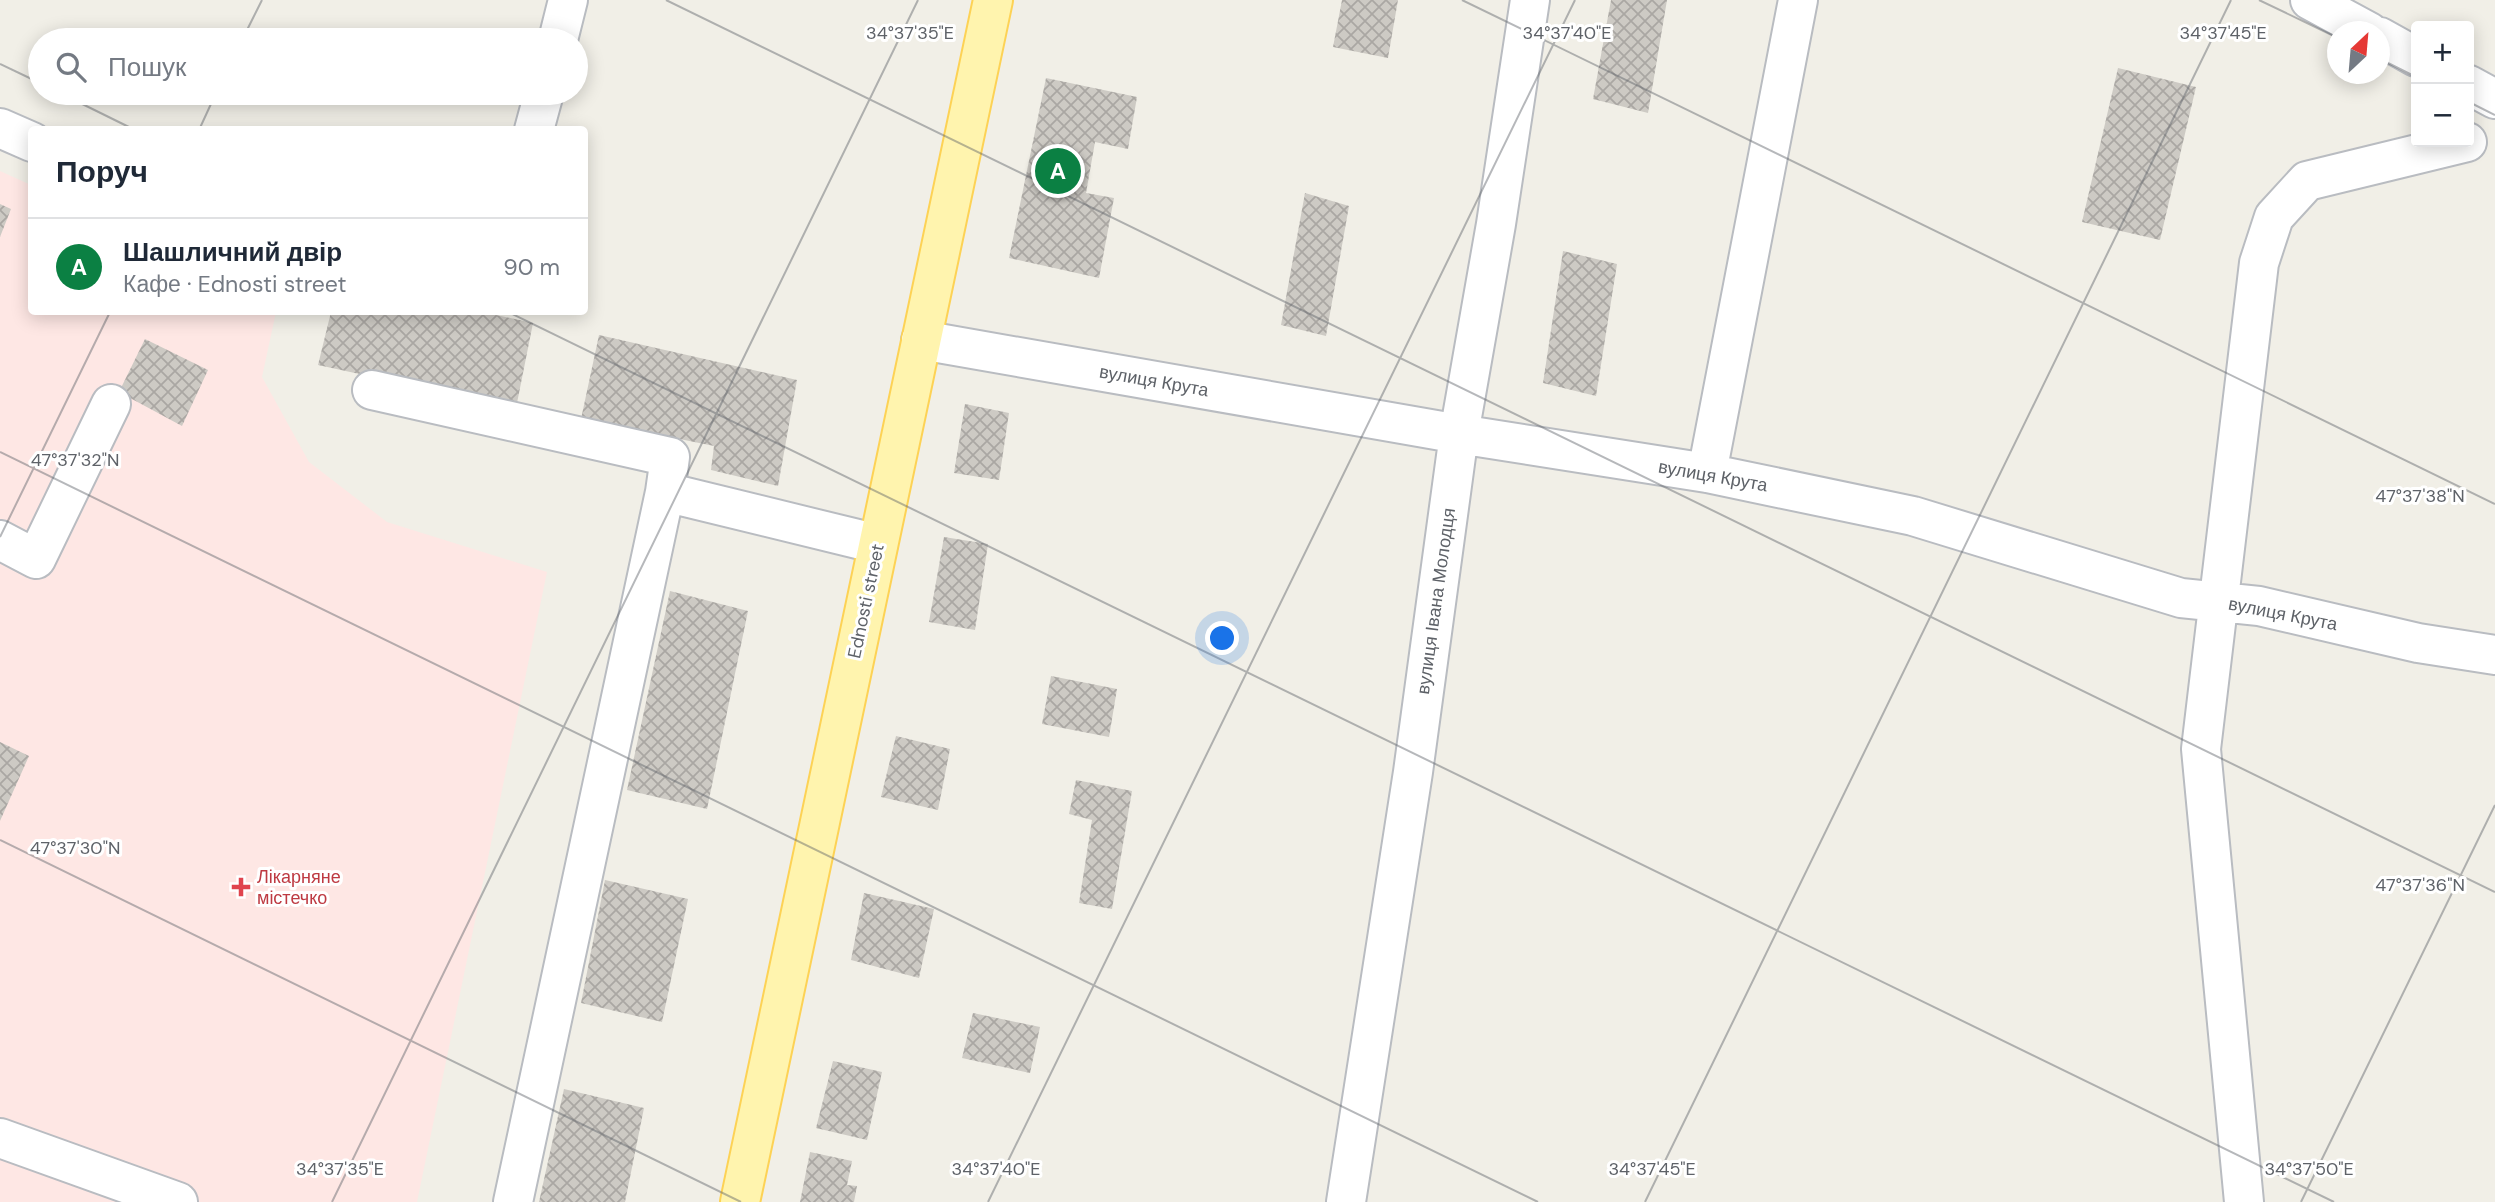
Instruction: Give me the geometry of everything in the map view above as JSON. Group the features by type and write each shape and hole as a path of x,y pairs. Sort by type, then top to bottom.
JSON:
{"main road":[{"name":"Ednosti street","path":"740,1202 993,0"}],"street":[{"path":"561,28 568,0"},
{"name":"вулиця Івана Молодця","path":"1346,1202 1413,772 1459,434 1496,224 1530,0"},
{"path":"1707,473 1798,0"},
{"path":"2310,0 2349,21"},
{"path":"2390,43 2411,54"},
{"path":"2474,88 2495,99"},
{"path":"535,126 541,105"},
{"path":"0,128 28,140"},
{"path":"2474,140 2495,135"},
{"path":"2244,1202 2201,749 2259,263 2274,217 2307,181 2447,147"},
{"name":"вулиця Крута","path":"921,340 1459,434 1707,473 1913,516 2181,598 2259,606 2418,643 2495,655"},
{"path":"372,390 670,457 513,1202"},
{"path":"0,540 36,559 111,404"},
{"path":"664,492 878,544"},
{"path":"0,1138 178,1202"}],"shaded area":[{"name":"Лікарняне містечко","path":"0,171 28,184 28,315 275,315 262,377 309,462 387,522 547,572 417,1202 0,1202"}],"building":[{"path":"1342,0 1398,0 1388,58 1333,47"},
{"path":"1611,0 1667,0 1648,113 1593,99"},
{"path":"2118,68 2196,87 2160,240 2082,222"},
{"path":"1046,78 1137,97 1128,149 1095,142 1086,193 1114,198 1099,278 1009,258"},
{"path":"1305,193 1349,206 1326,336 1281,325"},
{"path":"0,204 11,209 0,237"},
{"path":"1563,251 1617,264 1596,396 1543,383"},
{"path":"330,315 496,315 533,323 516,408 318,365"},
{"path":"599,335 797,380 778,486 711,470 714,446 581,419"},
{"path":"145,339 208,370 182,426 119,392"},
{"path":"965,404 1009,413 999,480 954,473"},
{"path":"944,537 988,544 975,630 929,622"},
{"path":"670,591 748,611 707,809 627,790"},
{"path":"1051,676 1117,689 1109,737 1042,724"},
{"path":"896,736 950,749 938,810 881,797"},
{"path":"0,742 29,756 0,821"},
{"path":"1076,780 1132,791 1112,909 1079,903 1092,820 1069,814"},
{"path":"605,880 688,899 662,1022 581,1003"},
{"path":"864,893 934,909 919,978 851,960"},
{"path":"973,1013 1040,1027 1030,1073 962,1058"},
{"path":"833,1061 882,1072 867,1140 816,1128"},
{"path":"564,1089 644,1108 625,1202 539,1202"},
{"path":"810,1152 852,1161 847,1185 857,1186 854,1202 800,1202"}],"place":[{"name":"Шашличний двір","path":"1058,171"},
{"name":"Лікарняне містечко","path":"241,887"}]}
